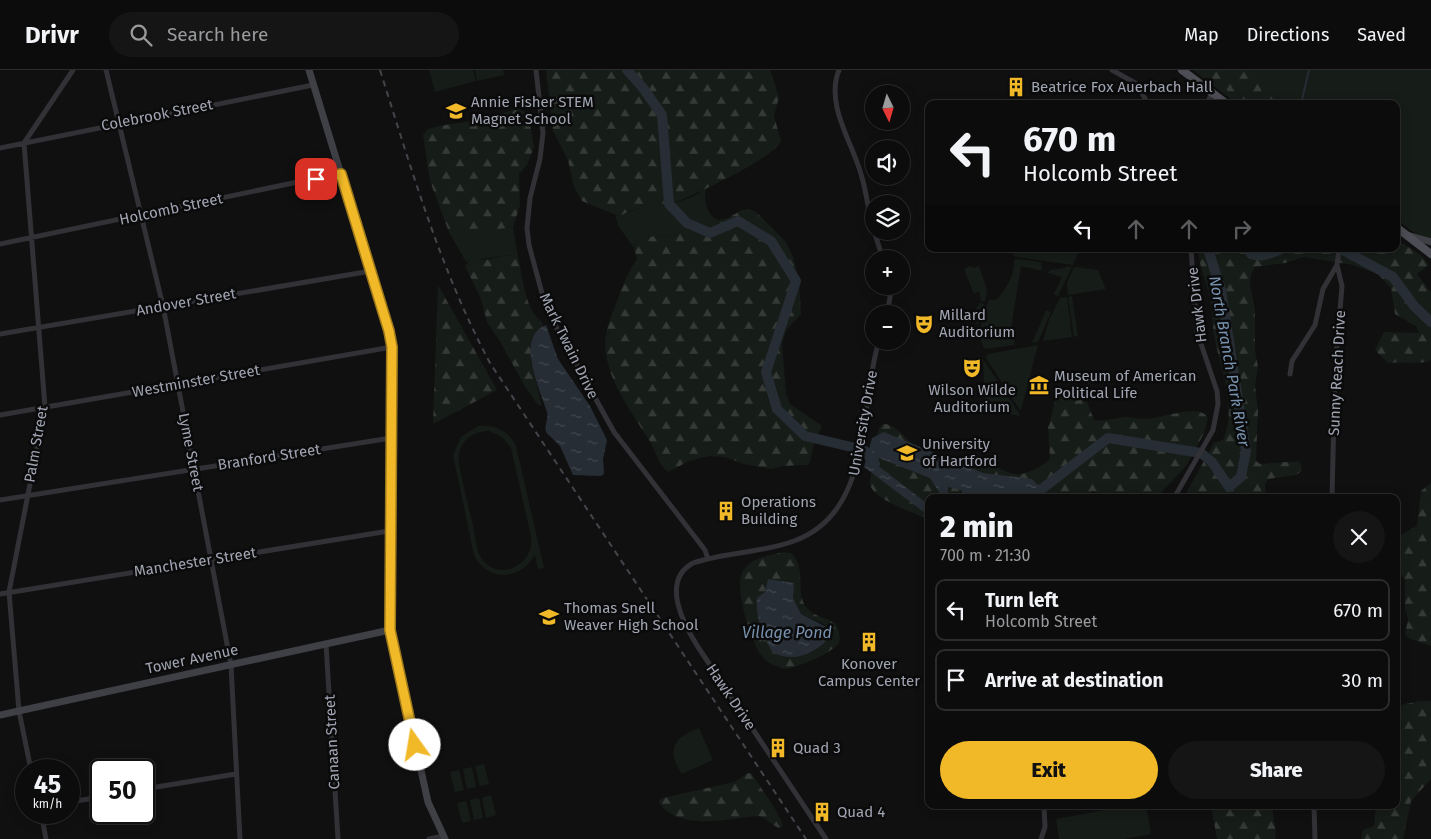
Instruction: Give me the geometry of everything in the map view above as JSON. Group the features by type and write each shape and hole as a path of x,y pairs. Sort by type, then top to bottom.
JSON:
{"main road":[{"path":"309,70 384,309 392,347 389,532 390,630 428,802 444,838"},
{"path":"1182,70 1220,100"},
{"path":"1400,230 1431,254"},
{"path":"1407,235 1431,242"},
{"path":"1422,246 1431,248"},
{"name":"Tower Avenue","path":"0,715 390,630"}],"street":[{"path":"24,143 73,70"},
{"name":"Lyme Street","path":"106,70 163,306 231,665 240,839"},
{"name":"Mark Twain Drive","path":"536,70 543,133 540,159 530,198 527,228 529,245 543,297 556,327 611,427 705,550 708,559"},
{"path":"840,70 835,87 837,104 861,172 866,195"},
{"path":"1112,70 1136,84 1146,100"},
{"name":"Colebrook Street","path":"0,148 118,122 314,85"},
{"path":"1209,100 1212,92"},
{"name":"Palm Street","path":"24,143 40,327 44,407 9,592 19,711 30,759"},
{"name":"Holcomb Street","path":"0,244 341,174"},
{"name":"Hawk Drive","path":"1176,494 1213,430 1217,417 1216,391 1197,332 1191,252"},
{"name":"Sunny Reach Drive","path":"1332,494 1335,371 1342,286 1337,265 1338,252"},
{"path":"1290,374 1292,361 1314,325 1323,289 1337,265"},
{"name":"Andover Street","path":"0,334 371,271"},
{"name":"Westminster Street","path":"0,415 392,347"},
{"name":"University Drive","path":"708,559 790,543 818,528 832,515 846,496 853,480 877,350"},
{"name":"Branford Street","path":"0,500 391,438"},
{"name":"Manchester Street","path":"0,594 389,532"},
{"name":"Hawk Drive","path":"708,559 690,565 679,578 677,596 686,626 698,648 826,839"},
{"name":"Canaan Street","path":"326,644 338,839"},
{"path":"155,787 236,774"},
{"path":"1041,839 1045,827 1044,809"},
{"path":"1314,809 1315,839"},
{"path":"43,824 46,839"},
{"path":"430,839 444,838"}],"green space":[{"path":"429,70 473,70 476,81 435,92"},
{"path":"475,70 503,70 504,75 477,81"},
{"path":"546,70 770,70 779,97 774,116 781,141 764,157 749,167 695,194 667,205 634,210 619,216 582,201 574,187 568,160 553,131"},
{"path":"1193,70 1431,70 1431,239 1415,233 1400,223 1400,100 1232,100"},
{"path":"1199,70 1257,70 1260,82 1275,100 1240,100"},
{"path":"518,109 528,113 534,147 527,165 519,174 520,205 513,227 475,233 449,232 430,181 423,135 428,129"},
{"path":"706,188 705,198 709,212 720,221 695,226 673,235 643,237 634,244 634,248 619,227 615,215 619,216 637,209 670,205 696,195"},
{"path":"749,209 756,212 786,242 793,257 799,280 801,314 787,329 782,344 786,393 790,404 822,426 813,447 810,462 807,465 783,466 771,469 744,464 725,457 709,456 689,461 668,472 659,461 651,444 627,406 610,370 605,344 608,324 624,284 637,259 634,248 636,240 643,237 673,235 695,226 728,218 742,210"},
{"path":"513,227 518,257 507,255 466,262 449,232 468,232"},
{"path":"1400,242 1422,256 1429,265 1417,274 1431,292 1431,360 1388,363 1375,350 1384,332 1419,333 1416,326 1395,314 1391,288 1378,274 1353,265 1304,257 1285,263 1255,267 1251,274 1250,286 1255,309 1255,351 1258,367 1255,386 1258,410 1256,461 1260,464 1300,462 1302,471 1296,475 1268,479 1265,484 1266,494 1186,494 1214,443 1223,440 1229,414 1226,388 1214,335 1211,302 1198,252 1400,252"},
{"path":"1012,252 1079,252 1073,265 1014,256"},
{"path":"507,255 518,257 528,301 531,309 543,326 533,339 531,362 542,406 538,405 524,385 487,322 481,299 465,266 470,260 485,260"},
{"path":"1014,260 1041,262 1042,271 1021,266 1010,335 1015,336 1014,345 985,349 982,344 981,332 987,305 989,300 996,300 1003,292 1009,282"},
{"path":"970,266 973,268 979,266 987,290 985,302 981,301 979,291 974,294 964,269"},
{"path":"1066,266 1072,267 1058,296 1054,294 1062,277 1048,273 1050,270 1065,268"},
{"path":"1074,267 1098,270 1106,289 1068,295 1067,283"},
{"path":"438,285 497,390 433,424"},
{"path":"1072,296 1078,336 1074,337 1068,297"},
{"path":"1067,297 1072,337 1043,341 1049,320 1060,298"},
{"path":"980,303 984,304 978,325 973,313"},
{"path":"1046,310 1051,312 1038,342 1032,343"},
{"path":"1038,345 1020,410 986,358 988,354"},
{"path":"983,359 1020,415 1019,416 985,408"},
{"path":"1064,392 1087,402 1094,420 1125,417 1151,419 1188,412 1203,413 1208,418 1204,433 1187,465 1160,494 1100,494 1093,491 1090,494 925,494 925,518 886,501 873,490 870,482 876,456 878,433 883,424 893,426 917,447 936,455 995,467 1014,474 1024,473 1037,468 1050,458 1048,428 1057,394"},
{"path":"478,426 496,427 510,436 516,446 544,568 538,569 535,555 529,564 513,574 495,574 480,564 474,555 453,455 461,437","holes":["489,431 502,437 511,448 531,537 531,547 527,556 513,568 504,570 495,569 480,556 459,464 462,445 470,436"]},
{"path":"1431,483 1431,646 1408,638 1405,634 1408,619 1405,608 1405,580 1400,576 1400,535 1417,526 1421,491"},
{"path":"784,552 791,553 799,567 802,598 805,605 813,613 835,623 840,637 836,646 823,655 806,663 785,669 767,661 758,649 745,614 740,589 740,578 746,566 756,560","holes":["768,579 794,583 793,598 801,614 826,625 792,656 772,652 764,635 765,593"]},
{"path":"1431,701 1431,779 1411,801 1403,839 1361,839 1363,830 1374,826 1376,809 1400,809 1400,705"},
{"path":"699,728 713,760 682,774 674,758 675,746 683,736"},
{"path":"484,764 489,784 480,786 475,766"},
{"path":"472,767 476,787 467,789 463,769"},
{"path":"459,770 464,790 455,792 450,772"},
{"path":"748,773 752,774 773,806 783,826 780,828 758,816 693,821 669,813 660,804 659,800 663,798 734,782"},
{"path":"491,795 496,815 486,818 482,798"},
{"path":"479,798 483,818 474,820 470,800"},
{"path":"466,801 471,821 462,823 457,803"},
{"path":"1110,809 1147,809 1151,834 1124,839 1059,839 1056,819"},
{"path":"1212,809 1273,809 1275,839 1217,839"}],"water":[{"path":"546,325 558,359 590,406 607,440 603,459 604,474 601,476 573,475 560,446 546,432 547,412 532,366 531,353 532,341 537,331"},
{"path":"884,432 983,473 1032,479 1036,483 1039,494 963,494 961,490 948,487 948,494 940,494 930,478 879,458 877,465 925,502 925,513 864,467 872,438"},
{"name":"Village Pond","path":"768,579 794,583 793,598 801,614 830,629 830,637 818,648 796,657 788,657 772,652 760,626 757,612 757,598 765,592"}],"waterway":[{"name":"North Branch Park River","path":"627,70 643,88 662,115 669,204 687,223 710,233 738,221 771,241 796,281 766,372 777,409 805,436 864,450 875,464"},
{"path":"1302,100 1309,70"},
{"name":"North Branch Park River","path":"1035,494 1108,438 1201,453 1212,462 1229,487 1241,477 1246,451 1221,290 1209,252"},
{"name":"North Branch Park River","path":"1250,252 1251,254 1259,255 1274,252"},
{"name":"North Branch Park River","path":"1347,252 1393,277 1414,306 1431,322"}],"railway":[{"path":"380,70 428,219 456,292 490,363 806,839"}],"place":[{"name":"Beatrice Fox Auerbach Hall","path":"1016,87"},
{"name":"Annie Fisher STEM Magnet School","path":"456,111"},
{"name":"Millard Auditorium","path":"924,324"},
{"name":"Wilson Wilde Auditorium","path":"972,368"},
{"name":"Museum of American Political Life","path":"1039,385"},
{"name":"University of Hartford","path":"907,453"},
{"name":"Operations Building","path":"726,511"},
{"name":"Thomas Snell Weaver High School","path":"549,617"},
{"name":"Konover Campus Center","path":"869,642"},
{"name":"Quad 3","path":"778,748"},
{"name":"Quad 4","path":"822,812"}],"route":[{"path":"316,179 341,174 384,309 392,347 389,532 390,630 415,745"}]}
